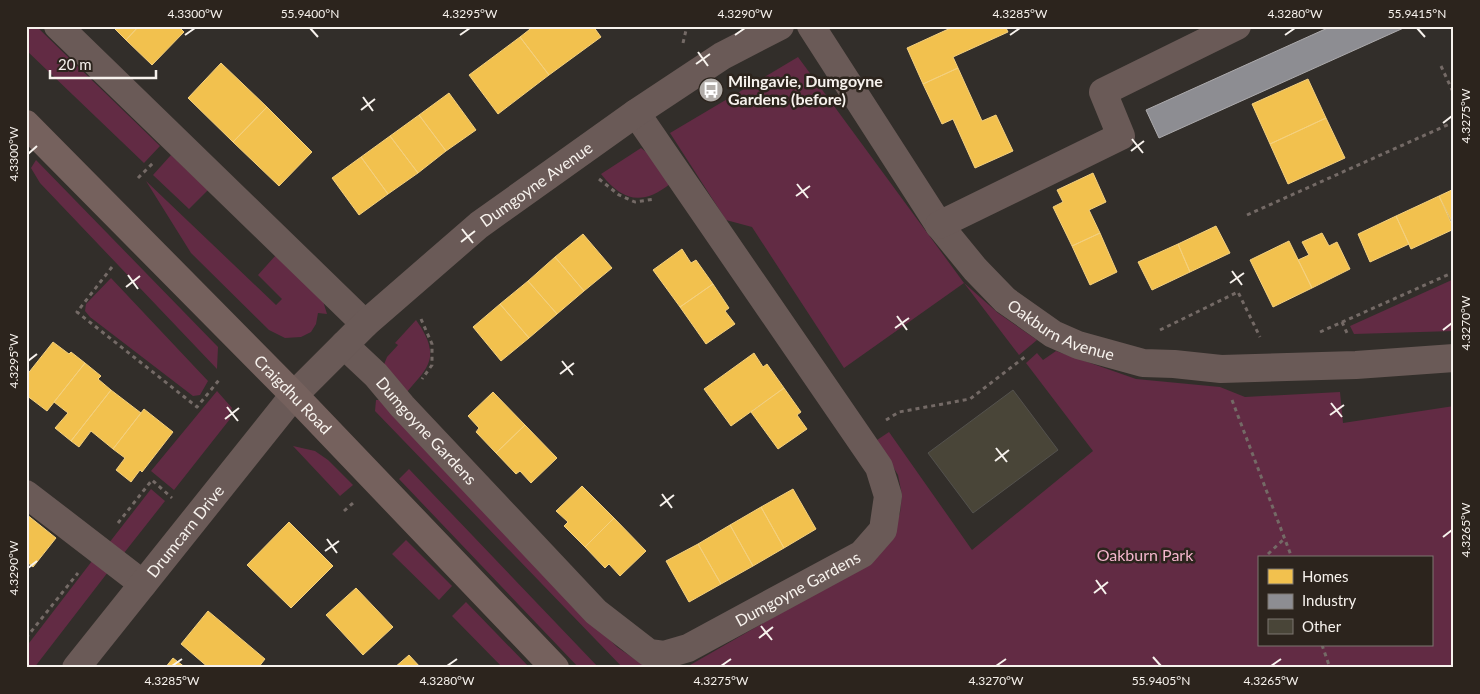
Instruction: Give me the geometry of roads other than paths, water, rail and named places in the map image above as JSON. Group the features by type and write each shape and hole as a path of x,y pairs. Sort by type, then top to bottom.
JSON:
{"main road":[{"name":"Craigdhu Road","path":"26,124 294,395 555,668"}],"street":[{"path":"58,26 365,324"},
{"name":"Dumgoyne Avenue","path":"294,395 365,324 479,225 722,56 780,26"},
{"name":"Oakburn Avenue","path":"811,26 939,225 975,270 1005,300 1053,334 1078,345 1143,364 1174,364 1220,369 1356,365 1454,358"},
{"path":"939,225 1121,136 1103,92 1237,26"},
{"name":"Dumgoyne Gardens","path":"344,344 376,375 402,406 596,612 649,653 664,655 688,648 862,554 883,530 888,496 880,468 636,114"},
{"name":"Drumcarn Drive","path":"76,668 294,395"},
{"path":"26,494 143,584"}],"place":[{"name":"Milngavie, Dumgoyne Gardens (before)","path":"711,90"}],"park label":[{"name":"Oakburn Park","path":"1145,555"}]}
